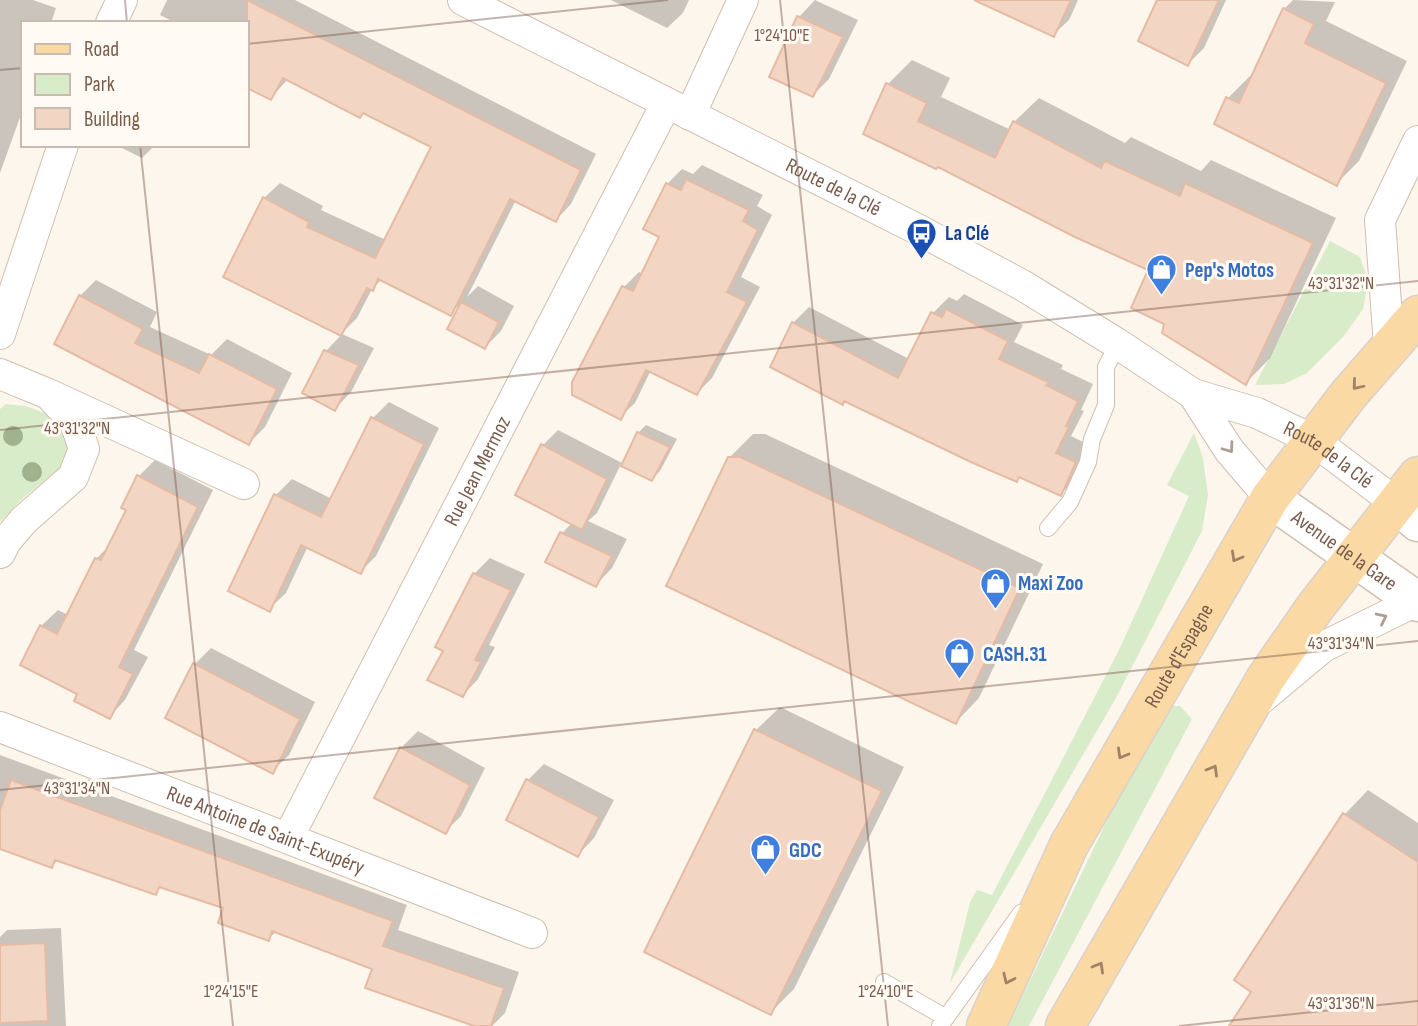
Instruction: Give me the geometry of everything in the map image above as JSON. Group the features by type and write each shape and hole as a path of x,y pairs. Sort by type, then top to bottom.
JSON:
{"main road":[{"name":"Route d'Espagne","path":"986,1026 1069,845 1270,498 1323,427 1418,315"},
{"path":"1065,1026 1266,678 1353,558 1411,500"}],"street":[{"path":"112,21 122,0"},
{"name":"Route de la Clé","path":"463,0 919,230 1022,285 1193,394 1257,413 1323,427 1411,500"},
{"name":"Rue Jean Mermoz","path":"288,838 678,109 743,0"},
{"path":"1389,346 1380,220 1418,141"},
{"path":"0,334 62,147"},
{"path":"0,374 244,484"},
{"path":"0,553 6,541 24,520 73,477 84,449 75,422 46,393"},
{"name":"Route de la Clé","path":"1193,394 1230,450 1270,498"},
{"name":"Avenue de la Gare","path":"1270,498 1416,602"},
{"path":"1246,712 1323,647 1416,602"},
{"name":"Rue Antoine de Saint-Exupéry","path":"0,727 532,933"}],"lane":[{"path":"1048,527 1070,502 1088,462 1092,439 1106,405 1106,367 1118,344"},
{"path":"884,982 943,1022 1069,845"}],"green space":[{"path":"1330,241 1360,257 1368,281 1363,309 1343,337 1307,373 1284,384 1255,385"},
{"path":"6,404 26,406 47,414 63,431 69,446 65,464 22,499 0,522 0,409"},
{"path":"1194,433 1203,458 1208,495 1202,531 1116,698 950,983 970,902 977,890 992,895 1119,650 1189,496 1167,485"},
{"path":"1170,706 1180,706 1192,719 1029,1026 1008,1026 1113,808"}],"building":[{"path":"247,0 581,170 556,222 510,199 451,316 378,279 373,291 367,288 341,336 223,277 263,197 309,222 307,227 375,258 431,147 363,113 360,118 283,78 271,100 248,88"},
{"path":"974,0 1071,0 1054,37"},
{"path":"1157,0 1219,0 1188,66 1138,41"},
{"path":"1283,8 1314,24 1305,43 1386,83 1337,186 1214,124 1226,97 1239,103"},
{"path":"797,16 843,37 813,97 769,77"},
{"path":"886,83 927,103 918,121 995,158 1013,121 1101,168 1105,161 1180,196 1185,183 1313,243 1246,385 1162,333 1164,324 1131,308 1148,270 1075,237 938,167 936,169 863,134"},
{"path":"686,179 749,210 743,221 758,230 727,292 747,302 697,395 646,370 621,420 572,395 572,382 622,286 633,291 659,237 643,229 666,183 681,190"},
{"path":"79,295 143,329 135,343 199,373 209,354 277,389 249,445 54,344"},
{"path":"461,302 499,322 485,349 447,329"},
{"path":"946,309 1008,341 999,359 1048,382 1046,385 1078,401 1056,453 1076,462 1061,496 1019,477 1017,482 973,463 844,401 843,405 770,367 792,322 898,378 931,312 942,317"},
{"path":"324,350 359,365 335,411 302,393"},
{"path":"371,417 424,444 361,574 301,545 270,612 228,591 274,494 321,517"},
{"path":"637,432 670,447 652,481 621,466"},
{"path":"541,444 607,479 582,530 515,495"},
{"path":"728,457 740,457 1020,588 956,724 666,586"},
{"path":"137,475 198,507 119,667 133,674 110,719 74,701 77,694 20,665 40,625 57,634 95,558 101,560 126,510 121,508"},
{"path":"560,532 612,556 596,587 545,562"},
{"path":"473,573 511,590 475,660 481,662 463,697 427,680 443,651 435,647"},
{"path":"193,663 300,719 273,774 165,718"},
{"path":"754,729 882,791 771,1015 644,952"},
{"path":"400,747 470,785 446,834 374,798"},
{"path":"526,779 599,817 578,857 506,820"},
{"path":"11,780 393,921 383,946 504,988 491,1026 474,1026 365,988 372,969 272,931 269,941 218,923 223,908 159,887 156,895 55,860 52,868 0,849 0,810"},
{"path":"1343,813 1418,862 1418,1026 1229,1026 1251,992 1234,980"},
{"path":"45,943 48,1021 0,1023 0,945"}],"place":[{"name":"La Clé","path":"922,260"},
{"name":"Pep's Motos","path":"1162,297"},
{"name":"Maxi Zoo","path":"995,610"},
{"name":"CASH.31","path":"960,681"},
{"name":"GDC","path":"766,877"}]}
